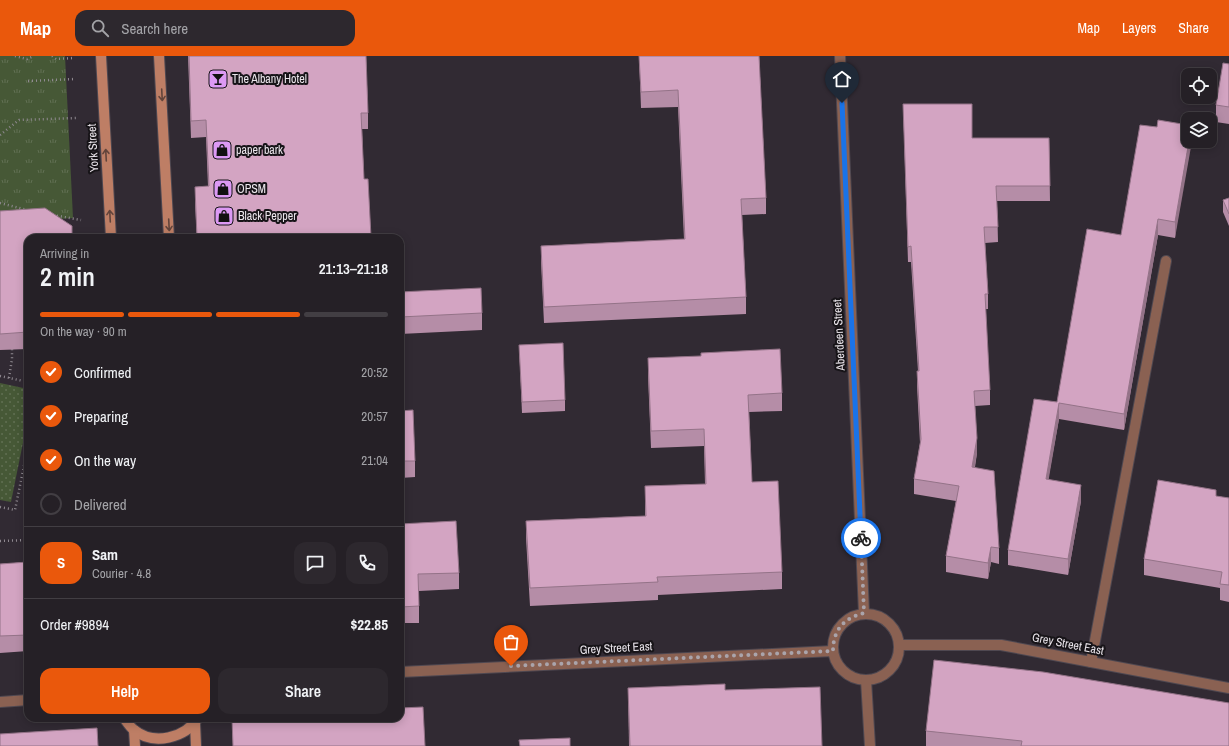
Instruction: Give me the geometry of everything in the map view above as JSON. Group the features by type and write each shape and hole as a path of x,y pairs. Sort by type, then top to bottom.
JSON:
{"main road":[{"name":"York Street","path":"101,56 111,234"},
{"path":"159,56 169,234"},
{"path":"127,722 134,730 149,738 166,739 182,734 196,722"},
{"path":"196,746 197,722"},
{"path":"134,730 135,746"}],"street":[{"name":"Aberdeen Street","path":"840,56 864,613"},
{"path":"1091,662 1166,261"},
{"path":"864,613 875,614 884,618 893,626 898,635 900,645 899,656 886,674 876,679 866,680 854,678 844,672 837,662 833,651 833,641 840,625 854,616 864,613"},
{"name":"Grey Street East","path":"900,645 1001,645 1229,688"},
{"name":"Grey Street East","path":"404,672 833,651"},
{"path":"866,680 870,746"},
{"path":"0,702 24,700"}],"path":[{"path":"15,56 27,59 34,56"},
{"path":"52,56 56,59 74,58"},
{"path":"28,81 75,79"},
{"path":"0,135 19,120 77,118"},
{"path":"0,203 32,211"},
{"path":"46,214 81,220"},
{"path":"9,378 12,359 11,340"},
{"path":"0,376 24,381"},
{"path":"0,507 15,510 24,464"},
{"path":"0,541 24,540"}],"green space":[{"path":"0,56 65,56 73,218 0,223"},
{"path":"0,383 24,388 24,438 11,502 0,500"}],"building":[{"path":"189,56 366,56 368,113 361,113 364,179 368,179 371,234 197,234 195,187 209,186 206,120 191,121"},
{"path":"639,56 759,56 766,198 741,199 746,297 544,307 541,246 685,239 678,90 641,92"},
{"path":"1223,63 1229,64 1229,107 1216,105"},
{"path":"903,104 972,104 972,138 1049,138 1050,186 996,186 998,227 984,227 988,294 985,294 990,390 974,391 977,438 972,467 994,471 999,548 991,547 988,563 946,556 959,486 914,479 921,439 917,371 919,371 911,246 908,247"},
{"path":"1158,120 1181,124 1181,148 1188,148 1175,222 1158,219 1124,414 1059,403 1046,479 1081,485 1068,559 1008,550 1034,399 1057,402 1087,229 1121,235 1140,125 1157,127"},
{"path":"1229,198 1229,214 1223,200"},
{"path":"45,208 72,226 72,234 24,234 24,332 0,334 0,211"},
{"path":"481,288 482,313 404,317 404,292"},
{"path":"563,343 565,400 522,402 519,345"},
{"path":"780,349 782,393 748,395 752,482 778,481 782,572 657,577 658,582 530,588 526,521 646,516 645,486 706,484 704,429 651,431 648,358 701,356 701,353"},
{"path":"413,410 415,461 404,461 404,411"},
{"path":"1158,480 1216,490 1216,496 1229,498 1229,585 1220,584 1222,572 1144,559"},
{"path":"456,521 459,573 418,574 419,606 404,607 404,524"},
{"path":"24,562 24,635 0,636 0,564"},
{"path":"934,660 1043,672 1229,703 1229,746 1021,746 1022,741 926,731"},
{"path":"725,684 725,690 820,687 822,746 630,746 628,688"},
{"path":"423,707 425,746 233,746 232,722 404,722 404,708"},
{"path":"97,728 98,746 0,746 0,734"},
{"path":"570,738 570,746 520,746 519,740"}],"way so far":[{"path":"511,666 717,655 833,651 833,641 837,630 844,621 864,613 861,538"}],"place":[{"name":"The Albany Hotel","path":"218,79"},
{"name":"paper bark","path":"222,150"},
{"name":"OPSM","path":"223,189"},
{"name":"Black Pepper","path":"224,216"}],"route":[{"path":"842,103 861,538"}]}
